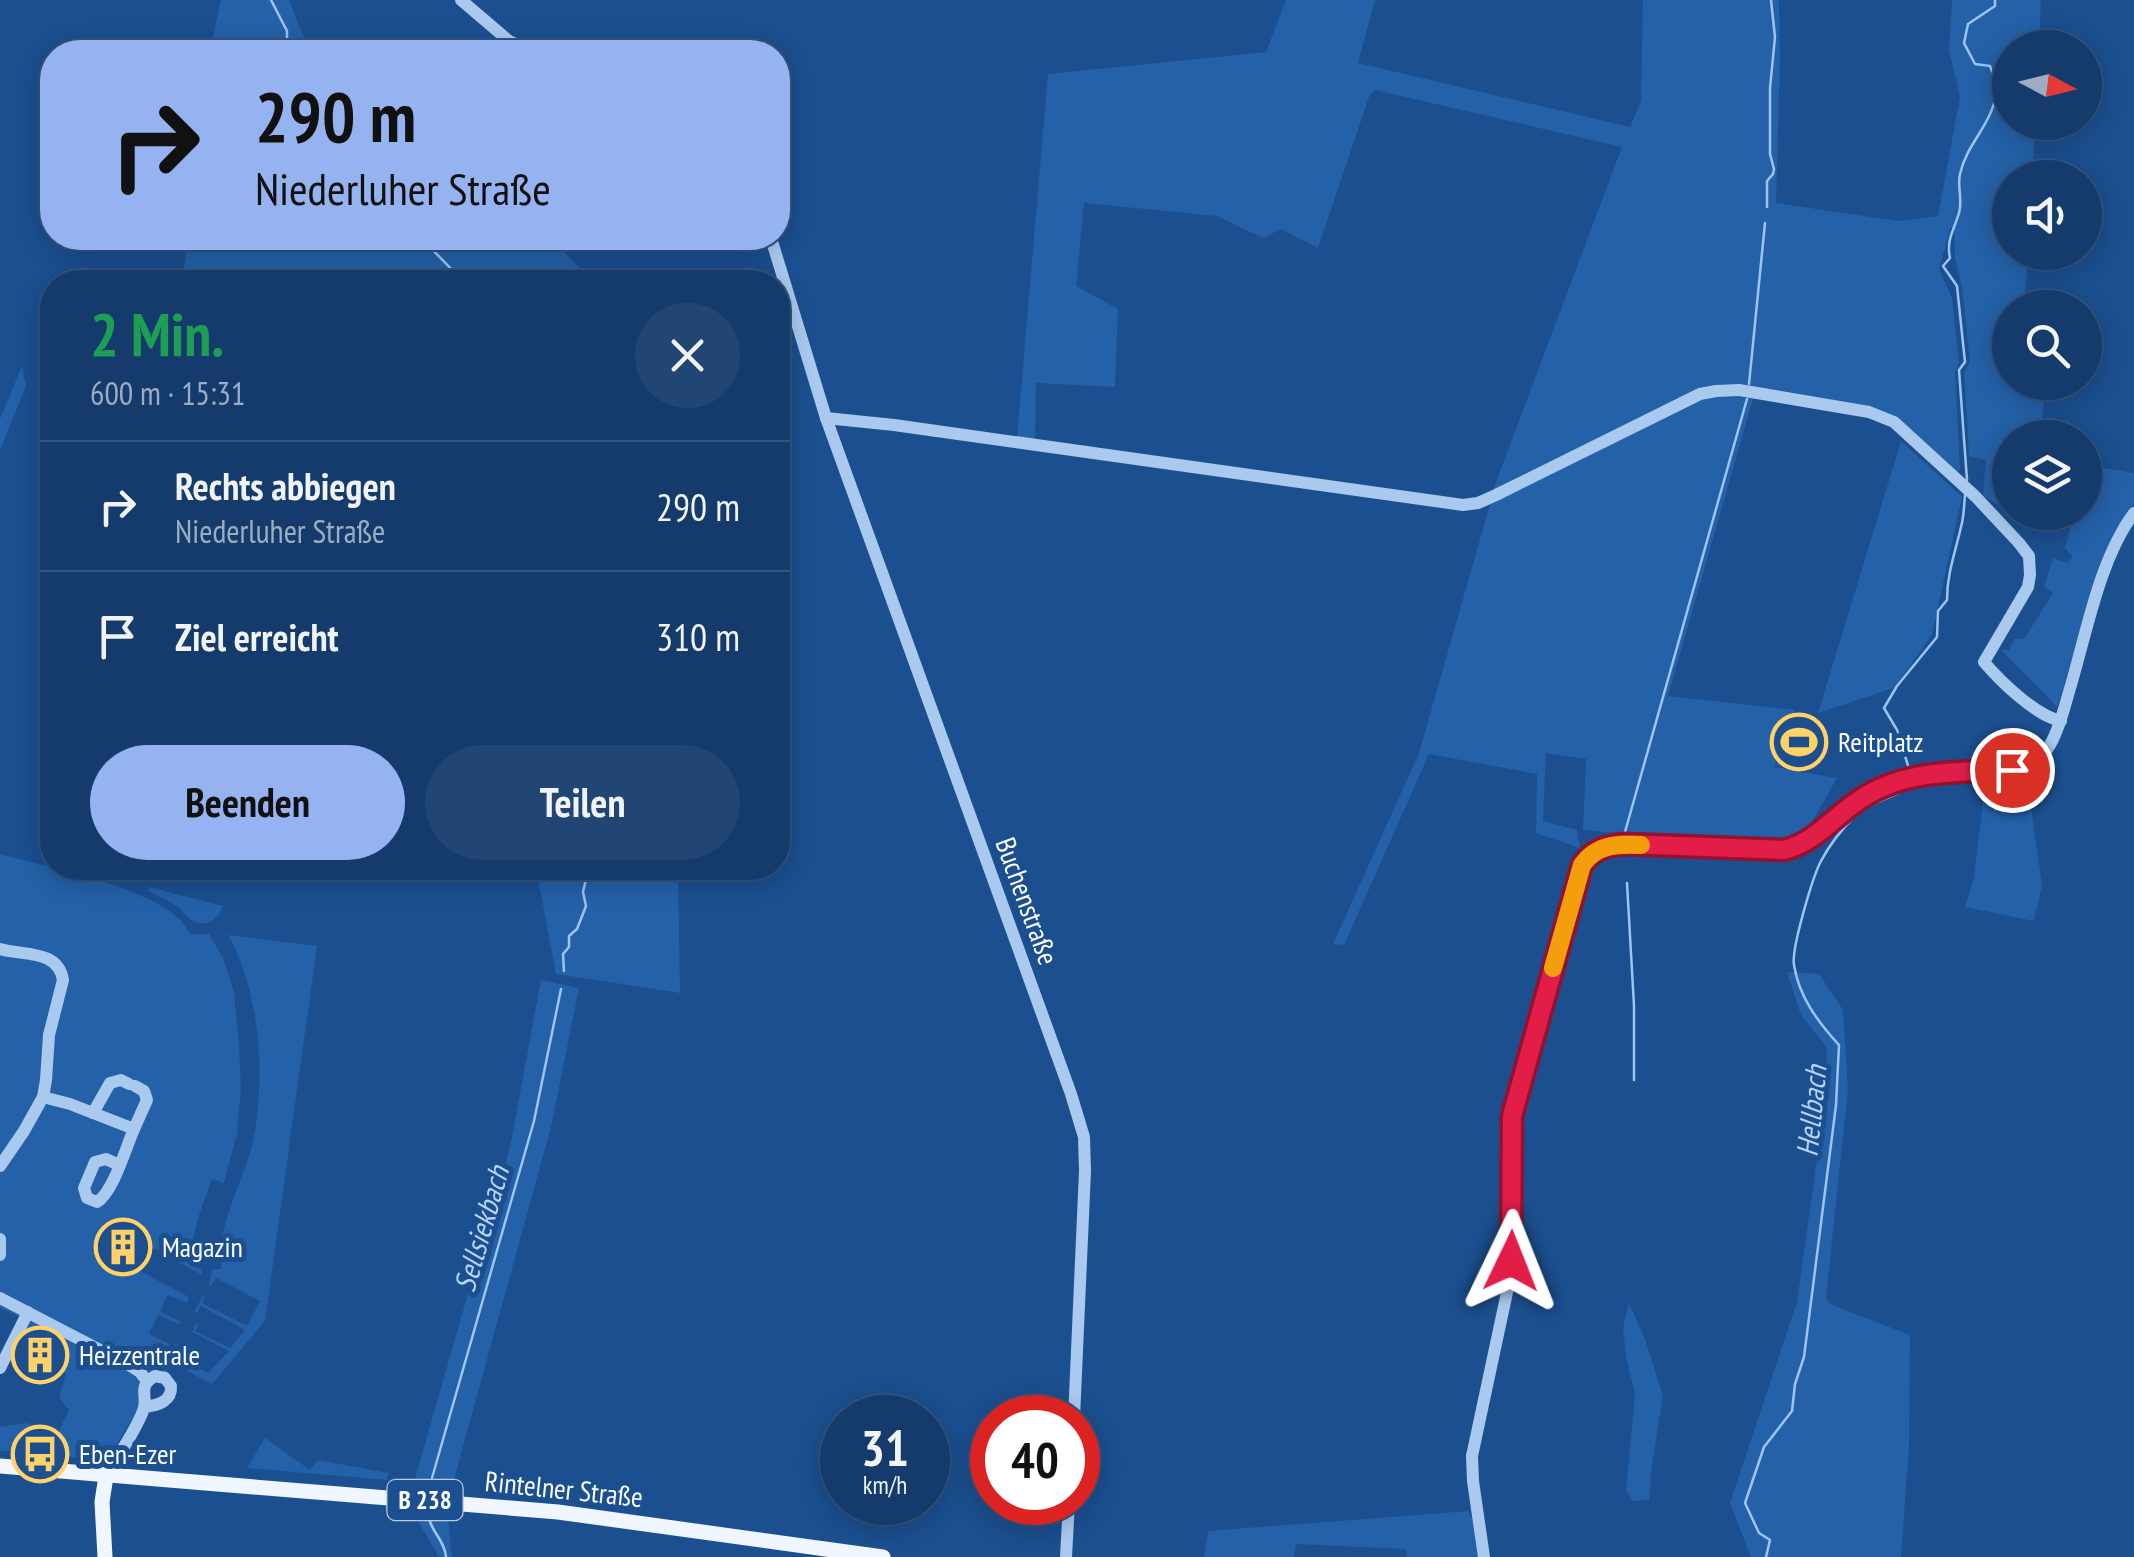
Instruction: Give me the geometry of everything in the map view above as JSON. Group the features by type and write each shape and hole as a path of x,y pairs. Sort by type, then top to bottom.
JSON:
{"main road":[{"name":"Rintelner Straße","path":"0,1466 558,1512 883,1557"},
{"path":"104,1557 102,1502 106,1476"}],"street":[{"path":"461,0 508,40"},
{"name":"Buchenstraße","path":"790,300 826,418 1084,1138 1075,1395"},
{"path":"826,418 894,424 1463,505 1496,495 1700,394 1716,390 1739,390 1870,412 1894,422 1976,497 2028,556 2028,586 1984,662 2015,692 2050,719 2060,721"},
{"path":"1484,1557 1472,1456 1509,1283 1513,1234 1512,1116 1582,865 1592,853 1612,845 1768,851 1795,848 1855,803 1900,780 1918,775 2012,770 2042,756 2060,721 2108,563 2134,513"},
{"path":"0,949 41,955 53,960 62,972 43,1097 1,1161"},
{"path":"94,1113 110,1083 121,1080 144,1090 146,1100 118,1165"},
{"path":"43,1097 134,1129"},
{"path":"0,1239 0,1255"},
{"path":"0,1298 129,1365 147,1381"},
{"path":"0,1368 28,1312"},
{"path":"106,1476 146,1406 143,1390 147,1381 155,1376 165,1378 171,1386 169,1397 146,1406"},
{"path":"1066,1557 1068,1525"}],"shaded area":[{"path":"221,0 289,0 306,40 213,40"},
{"path":"1286,0 1375,0 1358,63 1630,127 1641,101 1643,0 1779,0 1776,203 1898,221 1938,216 1960,97 1949,50 1952,0 2041,0 2040,30 1992,30 1992,140 2034,140 2033,160 1992,160 1992,270 2027,270 2025,290 1992,290 1992,400 2042,400 2042,420 1992,420 1992,501 1983,495 1986,460 1969,456 1964,372 1970,362 1951,227 1939,269 1952,298 1959,362 1955,372 1960,470 1955,474 1894,417 1731,386 1493,490 1622,147 1375,90 1369,97 1318,248 1281,229 1263,238 1217,216 1084,203 1076,286 1118,309 1115,387 1036,383 1035,441 1017,437 1048,74 1266,52"},
{"path":"186,250 562,250 581,270 184,270"},
{"path":"22,366 26,386 0,450 0,419"},
{"path":"1708,397 1753,399 1668,696 1795,710 1774,767 1837,778 1808,829 1782,842 1583,830 1586,759 1546,753 1543,821 1577,830 1580,848 1536,833 1537,774 1429,754 1344,945 1333,944 1419,753 1491,501 1691,404"},
{"path":"1901,441 1962,497 1932,635 1894,688 1818,713"},
{"path":"2102,468 2134,473 2134,504 2106,550 2057,707 2001,650 2009,650 2015,639 2024,639 2053,593 2044,587 2053,558 2067,563 2073,557 2065,548 2070,530 2102,530"},
{"name":"Reitplatz","path":"1796,716 1819,719 1806,771 1776,765"},
{"path":"2026,772 2042,885 2034,921 1965,907 1974,877 1986,777"},
{"path":"0,854 40,864 40,880 98,880 134,892 178,918 190,934 209,934 223,958 234,992 241,1088 237,1133 224,1183 212,1179 194,1232 192,1266 202,1269 202,1275 153,1248 140,1271 189,1297 186,1303 168,1295 160,1311 179,1324 158,1315 149,1334 170,1344 156,1371 148,1371 141,1386 141,1404 109,1457 0,1451 0,1427 27,1423 57,1435 69,1410 59,1398 66,1373 55,1369 63,1353 27,1335 20,1317 0,1308"},
{"path":"538,880 678,880 680,993 556,974"},
{"path":"149,887 223,906 214,919 201,923 148,891"},
{"path":"228,935 317,946 265,1321 212,1384 172,1363 166,1373 163,1371 175,1344 179,1346 175,1356 208,1373 229,1351 192,1332 196,1323 199,1324 195,1331 230,1348 245,1330 201,1306 194,1312 203,1296 202,1303 247,1326 260,1301 216,1278 209,1285 212,1269 221,1269 223,1235 251,1149 259,1097 254,1011 248,983"},
{"path":"1787,972 1819,974 1843,1010 1848,1089 1826,1298 1830,1304 1910,1335 1909,1444 1901,1557 1751,1557 1730,1503 1797,1302 1822,1122 1827,1048 1801,1015"},
{"path":"541,980 579,988 551,1127 453,1483 414,1482 510,1147"},
{"path":"1629,1303 1663,1396 1649,1500 1633,1501 1626,1490 1635,1395 1623,1328"},
{"path":"265,1438 310,1470 318,1460 388,1473 387,1480 247,1468"},
{"path":"1469,1511 1474,1517 1481,1557 1407,1557 1406,1549 1296,1544 1294,1557 1204,1557 1208,1531"},
{"path":"421,1516 448,1518 452,1557 439,1557 419,1523"}],"waterway":[{"name":"Sellsiekbach","path":"271,0 287,31 287,40"},
{"path":"1767,207 1767,181 1774,169 1770,154 1775,37 1771,0"},
{"name":"Hellbach","path":"1967,480 1959,370 1965,362 1957,286 1943,266 1950,258 1950,240 1960,208 1960,174 1995,97 1990,66 1975,64 1964,43 1968,24 1995,6 1995,0"},
{"path":"1749,384 1765,223"},
{"name":"Sellsiekbach","path":"433,250 452,270"},
{"path":"1625,832 1747,399"},
{"name":"Hellbach","path":"1910,772 1897,730 1884,708 1937,637 1938,611 1947,600 1965,495"},
{"name":"Hellbach","path":"1766,1557 1770,1540 1759,1533 1745,1503 1764,1447 1792,1411 1804,1357 1836,1105 1839,1045 1800,988 1794,965 1796,944 1817,869 1836,838 1859,812 1913,784"},
{"name":"Sellsiekbach","path":"564,971 563,954 569,947 569,936 577,929 586,906 586,880"},
{"path":"1627,883 1634,1080"},
{"name":"Sellsiekbach","path":"432,1478 534,1121 561,989"},
{"name":"Sellsiekbach","path":"428,1513 446,1557"}],"slow traffic":[{"path":"1553,968 1587,858 1603,847 1641,845"}],"place":[{"name":"Reitplatz","path":"1799,742"},
{"name":"Magazin","path":"123,1247"},
{"name":"Heizzentrale","path":"40,1355"},
{"name":"Eben-Ezer","path":"40,1454"}],"route":[{"path":"1511,1261 1512,1116 1582,865 1592,853 1624,844 1768,851 1795,848 1855,803 1900,780 1918,775 2012,770"}]}
